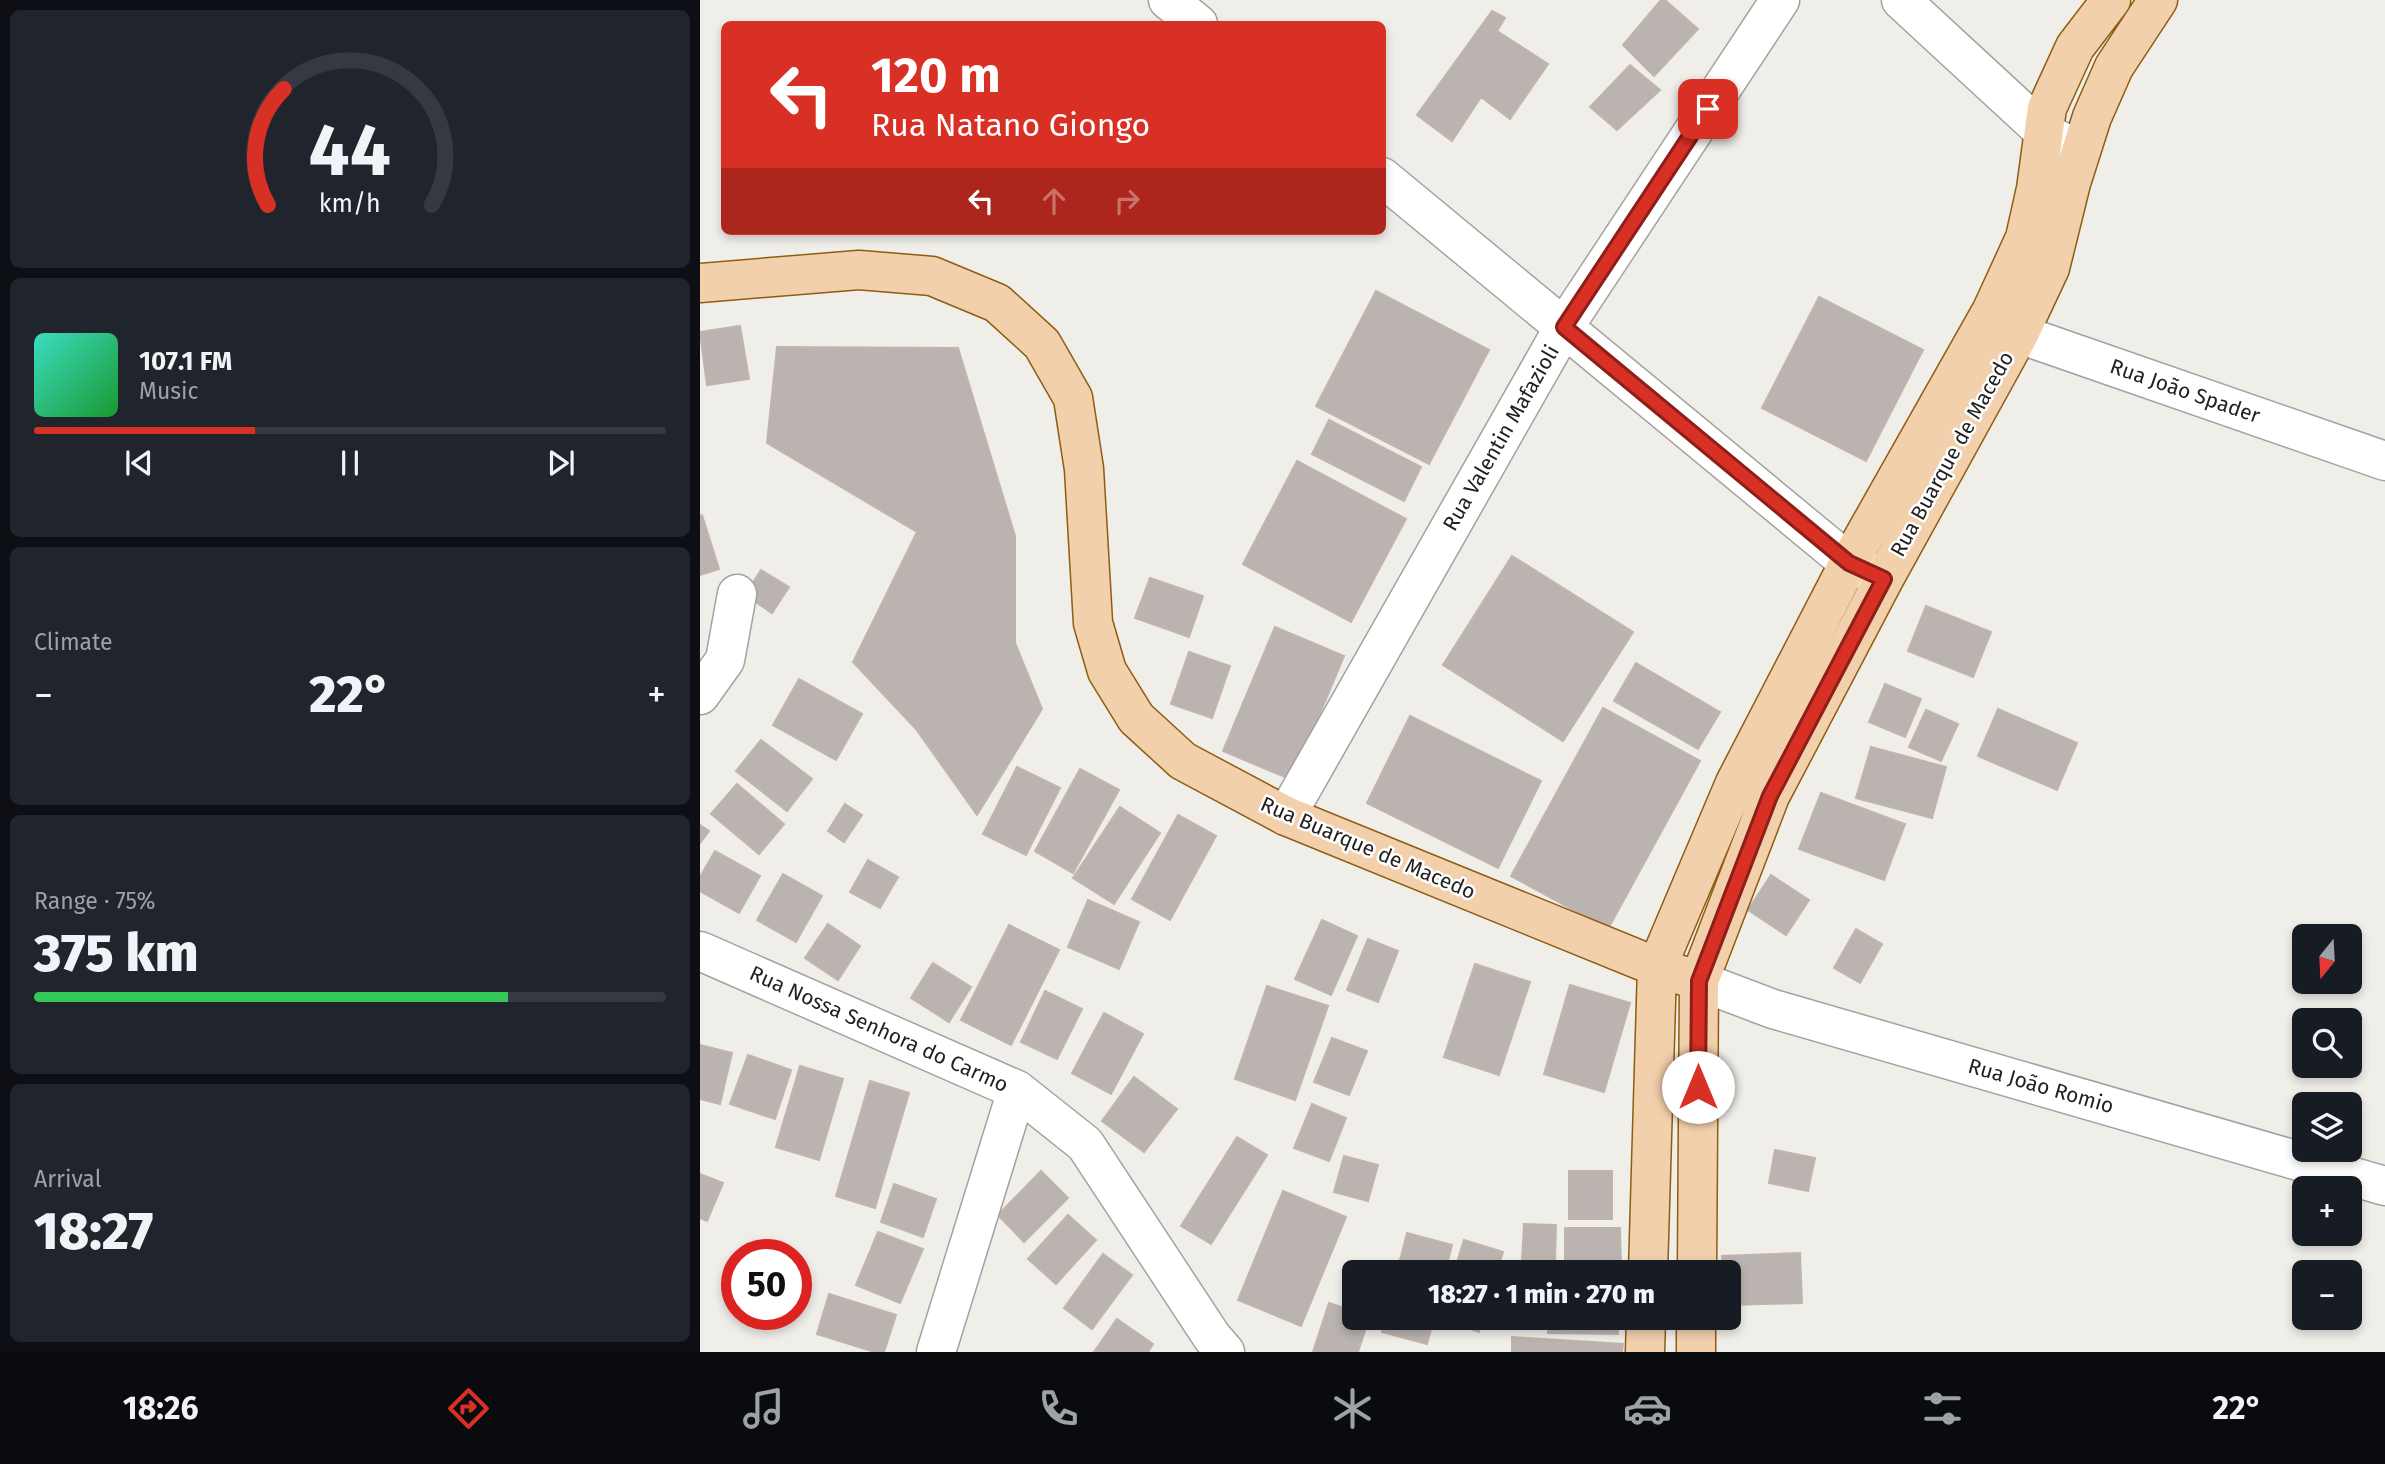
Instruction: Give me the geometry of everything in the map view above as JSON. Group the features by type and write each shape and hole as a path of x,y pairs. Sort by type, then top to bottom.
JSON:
{"main road":[{"name":"Rua Buarque de Macedo","path":"1648,1260 1657,967 1753,789 1884,579 2006,322 2036,189 2047,108 2075,47 2111,0"},
{"name":"Rua Buarque de Macedo","path":"1696,1260 1699,981 1753,789 1849,563 2006,322 2050,268 2071,183 2092,117 2114,67 2158,0"},
{"name":"Rua Buarque de Macedo","path":"700,283 859,270 932,276 997,303 1042,344 1073,398 1084,470 1093,623 1107,671 1136,719 1183,761 1286,816 1657,967 1699,981"},
{"path":"1645,1352 1646,1330"},
{"path":"1696,1330 1696,1352"}],"street":[{"name":"Rua Valentin Mafazioli","path":"1286,816 1564,327 1780,0"},
{"path":"1901,0 2044,132 2081,152"},
{"path":"1386,180 1849,563 1884,579"},
{"name":"Rua João Spader","path":"2006,322 2385,461"},
{"path":"700,695 725,660 737,594"},
{"name":"Rua Nossa Senhora do Carmo","path":"700,951 1017,1090 1085,1144 1212,1337 1225,1352"},
{"name":"Rua João Romio","path":"1699,981 1773,1009 2385,1186"},
{"path":"936,1352 1017,1090"}],"building":[{"path":"1661,0 1665,0 1698,29 1654,76 1623,45"},
{"path":"1492,11 1505,18 1497,31 1548,64 1510,119 1481,97 1452,141 1417,115"},
{"path":"1630,65 1660,90 1617,130 1590,107"},
{"path":"1376,291 1489,350 1429,464 1316,406"},
{"path":"1819,297 1923,350 1866,461 1762,408"},
{"path":"740,326 749,379 707,385 700,332"},
{"path":"777,347 958,348 1015,536 1015,643 1042,709 977,815 916,729 853,662 917,532 767,443"},
{"path":"1329,420 1421,467 1404,501 1312,454"},
{"path":"1297,461 1406,519 1351,622 1243,564"},
{"path":"702,515 719,569 700,575 700,516"},
{"path":"1512,556 1633,632 1563,741 1443,665"},
{"path":"761,570 789,587 772,613 745,595"},
{"path":"1150,578 1203,596 1189,637 1135,618"},
{"path":"1926,606 1991,632 1973,677 1908,651"},
{"path":"1275,627 1344,656 1292,780 1223,751"},
{"path":"1189,652 1230,666 1212,718 1171,704"},
{"path":"1636,663 1720,712 1698,749 1614,701"},
{"path":"799,679 862,714 836,760 773,725"},
{"path":"1885,684 1921,699 1905,737 1869,722"},
{"path":"1603,708 1700,761 1608,929 1511,876"},
{"path":"1998,709 2077,743 2057,790 1978,756"},
{"path":"1926,710 1958,724 1941,761 1909,747"},
{"path":"1410,716 1541,781 1498,868 1367,803"},
{"path":"761,740 812,779 787,811 736,771"},
{"path":"1871,747 1946,767 1932,818 1856,798"},
{"path":"1017,767 1060,788 1026,855 983,834"},
{"path":"1080,769 1119,790 1073,873 1035,851"},
{"path":"737,784 784,824 759,854 711,814"},
{"path":"1821,793 1905,824 1884,880 1799,849"},
{"path":"845,804 862,815 844,842 828,831"},
{"path":"1120,807 1160,833 1114,904 1073,878"},
{"path":"1178,815 1216,836 1170,920 1132,899"},
{"path":"700,825 709,831 700,843"},
{"path":"715,851 760,876 739,913 700,891 700,877"},
{"path":"868,860 898,877 880,908 850,892"},
{"path":"783,874 822,896 796,942 757,920"},
{"path":"1771,875 1809,900 1786,935 1748,910"},
{"path":"1088,900 1139,922 1119,969 1068,947"},
{"path":"1322,920 1357,936 1331,995 1295,979"},
{"path":"828,924 860,946 838,980 805,958"},
{"path":"1009,925 1059,950 1011,1045 961,1020"},
{"path":"1856,929 1882,944 1860,983 1834,968"},
{"path":"1368,939 1398,951 1378,1002 1347,990"},
{"path":"933,963 971,987 949,1022 911,998"},
{"path":"1475,964 1530,982 1499,1075 1444,1057"},
{"path":"1570,985 1630,1003 1604,1092 1544,1074"},
{"path":"1267,986 1328,1006 1295,1100 1235,1079"},
{"path":"1045,991 1082,1009 1057,1059 1021,1042"},
{"path":"1104,1013 1143,1034 1111,1094 1072,1073"},
{"path":"1332,1038 1367,1051 1349,1095 1314,1082"},
{"path":"700,1045 732,1053 720,1104 700,1099"},
{"path":"748,1055 791,1070 775,1119 730,1104"},
{"path":"800,1066 843,1079 819,1160 776,1147"},
{"path":"1134,1077 1177,1109 1144,1152 1102,1121"},
{"path":"870,1081 909,1093 875,1208 836,1196"},
{"path":"1312,1104 1346,1118 1329,1161 1294,1148"},
{"path":"1237,1137 1267,1155 1211,1244 1181,1226"},
{"path":"1775,1150 1815,1158 1808,1191 1769,1183"},
{"path":"1344,1156 1378,1165 1368,1201 1334,1192"},
{"path":"1041,1171 1068,1198 1024,1242 998,1215"},
{"path":"1569,1171 1612,1171 1612,1219 1569,1219"},
{"path":"700,1174 723,1183 707,1221 700,1218"},
{"path":"894,1184 936,1199 923,1237 881,1222"},
{"path":"1283,1191 1346,1217 1301,1326 1238,1300"},
{"path":"1068,1215 1096,1240 1056,1284 1028,1259"},
{"path":"1524,1224 1556,1225 1555,1260 1522,1259"},
{"path":"1565,1228 1620,1228 1621,1260 1565,1260"},
{"path":"878,1232 923,1249 900,1303 856,1285"},
{"path":"1407,1233 1452,1245 1448,1260 1400,1260"},
{"path":"1464,1240 1503,1252 1501,1260 1458,1260"},
{"path":"1800,1253 1802,1303 1741,1305 1741,1260 1722,1260 1722,1256"},
{"path":"1103,1254 1132,1275 1092,1329 1064,1308"},
{"path":"829,1294 896,1315 884,1352 875,1352 817,1334"},
{"path":"1329,1303 1342,1307 1342,1330 1365,1330 1358,1352 1313,1352"},
{"path":"1117,1319 1153,1344 1148,1352 1094,1352"},
{"path":"1382,1330 1431,1330 1427,1344"},
{"path":"1548,1330 1618,1330 1618,1334 1548,1333"},
{"path":"1512,1337 1623,1344 1622,1352 1512,1352"}],"route":[{"path":"1698,1087 1699,981 1770,796 1884,579 1849,563 1564,327 1708,109"}]}
